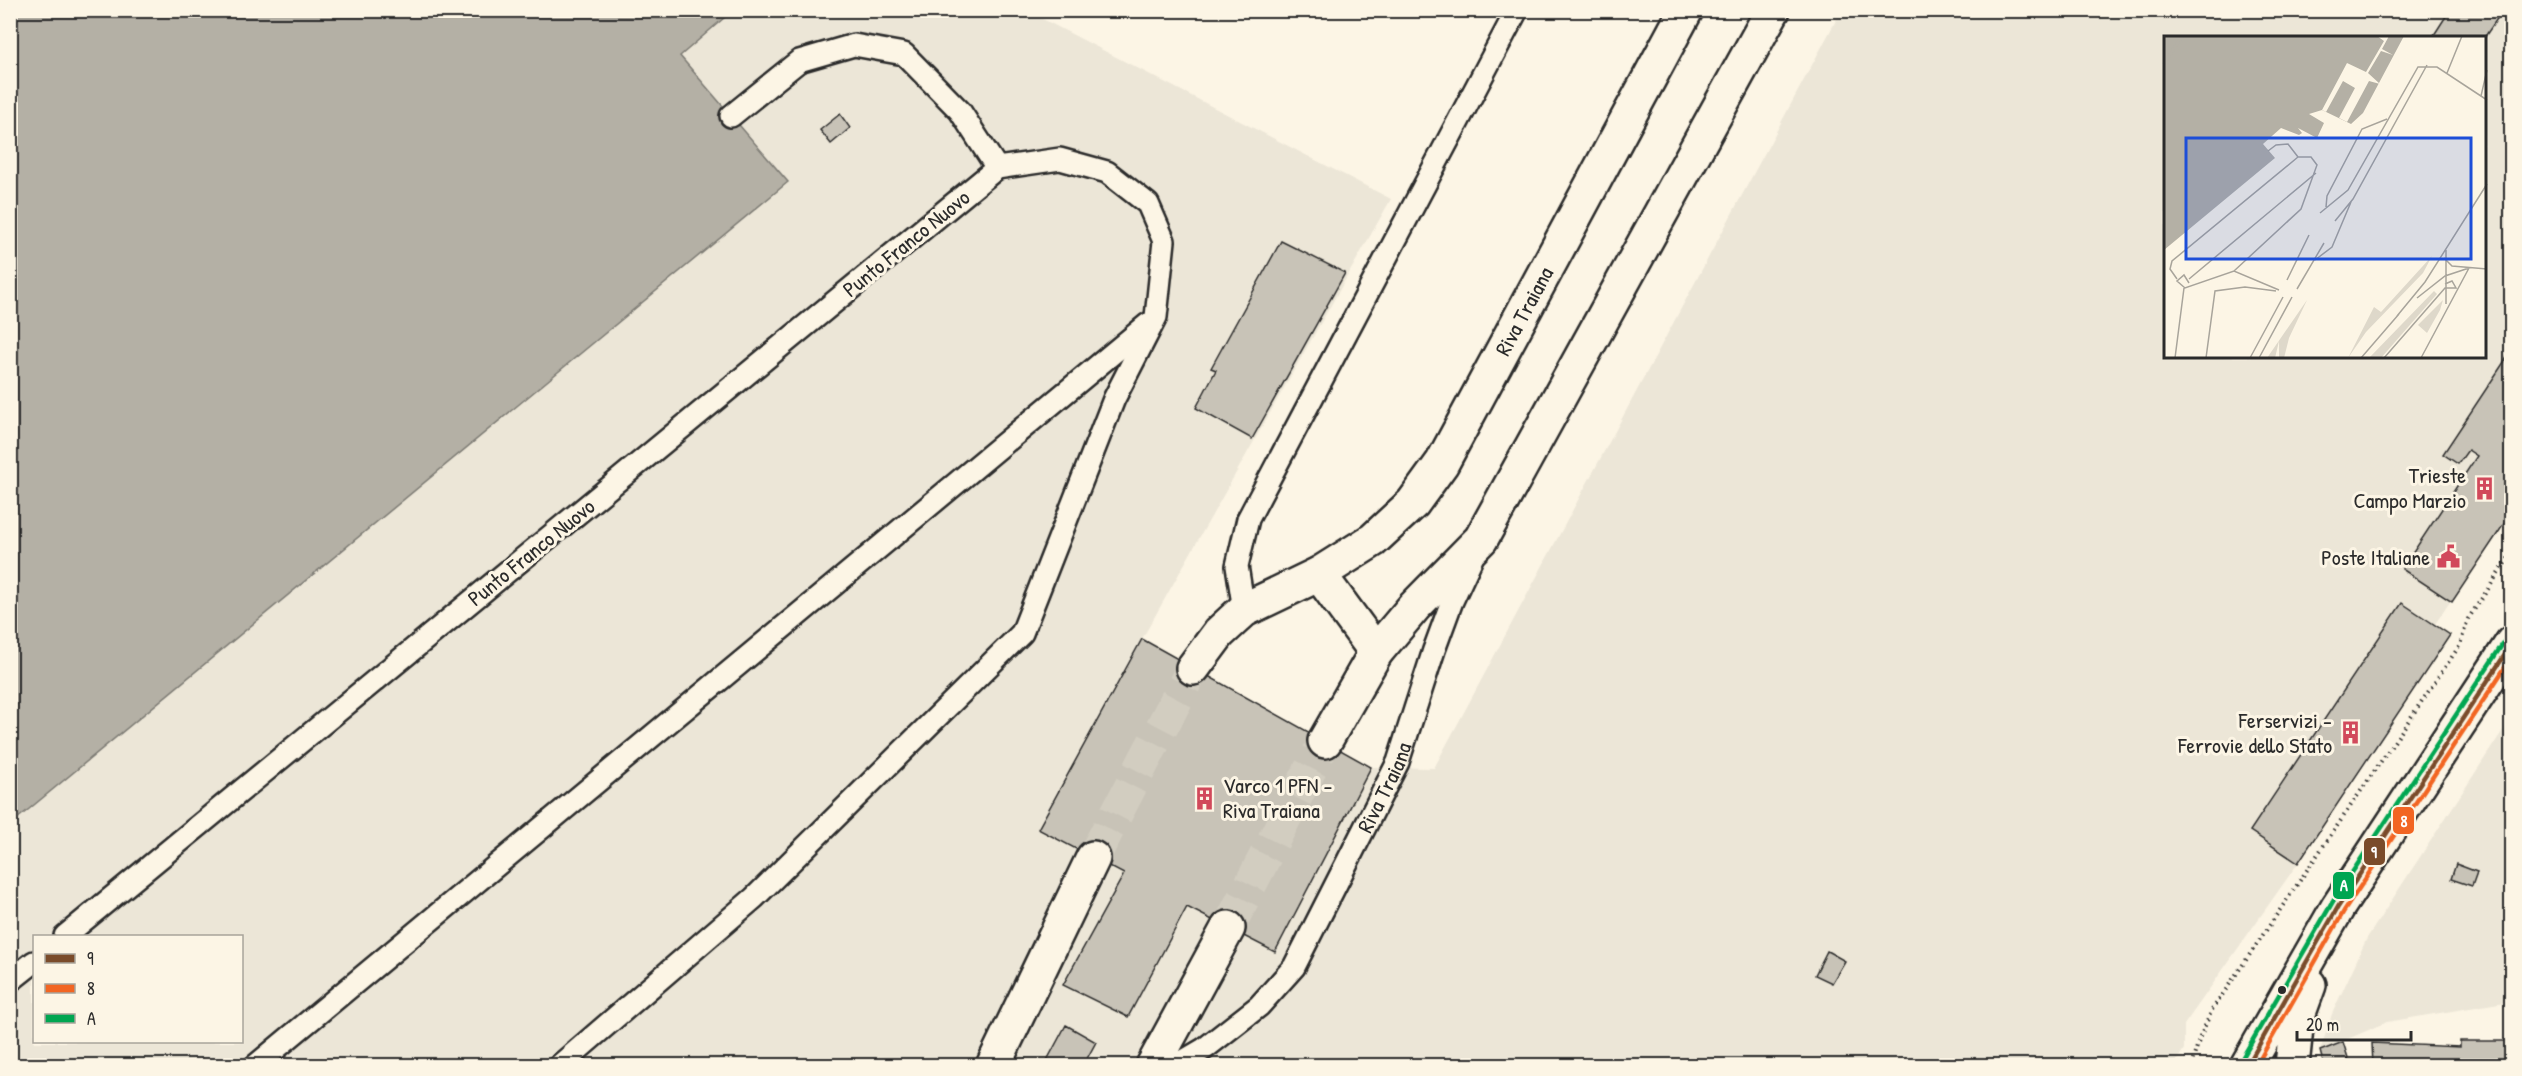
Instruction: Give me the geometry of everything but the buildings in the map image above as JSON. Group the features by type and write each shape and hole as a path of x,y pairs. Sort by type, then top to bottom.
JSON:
{"street":[{"name":"Riva Traiana","path":"1193,668 1219,633 1244,610 1319,574 1372,540 1413,503 1442,463 1686,10"},
{"name":"Riva Traiana","path":"1324,741 1376,652 1414,607 1481,539 1773,10"},
{"path":"1319,574 1376,652"},
{"path":"2247,1065 2338,907 2511,643"},
{"path":"993,1065 1093,858"},
{"path":"2292,1065 2297,1018 2338,907"},
{"path":"1153,1065 1227,928"}],"lane":[{"path":"1244,610 1237,566 1248,519 1517,10"},
{"path":"559,1065 754,898 1022,633 1114,399 1156,317 1164,241 1148,204 1107,172 1060,159 997,168 960,111 904,54 854,45 800,61 731,116"},
{"name":"Punto Franco Nuovo","path":"66,935 997,168"},
{"path":"255,1065 1156,317"},
{"name":"Riva Traiana","path":"1175,1065 1204,1049 1259,1006 1294,967 1398,762 1452,601 1481,539"},
{"path":"10,981 33,963"}],"path":[{"path":"2191,1065 2212,1010 2460,645 2468,619 2511,553"}],"shaded area":[{"path":"11,11 732,11 680,56 788,182 11,824"},
{"path":"732,11 1027,11 1391,199 1142,639 1371,767 1434,768 1841,11 2511,11 2511,512 2435,624 2450,635 2298,863 2184,1025 2184,1049 2174,1065 11,1066 11,824 216,654 731,116 679,56"},
{"path":"2511,718 2511,1001 2387,1022 2320,1051 2332,1014 2367,938"}],"tunnel":[{"path":"1093,858 1193,668"},
{"path":"1228,928 1325,741"}],"transit line":[{"name":"A","path":"2240,1062 2332,903 2506,639"},
{"name":"9","path":"2247,1066 2338,907 2512,644"},
{"name":"8","path":"2256,1066 2344,911 2512,657"}],"place":[{"name":"Trieste Campo Marzio","path":"2484,488"},
{"name":"Poste Italiane","path":"2448,557"},
{"name":"Ferservizi - Ferrovie dello Stato","path":"2350,733"},
{"name":"Varco 1 PFN - Riva Traiana","path":"1205,798"}]}
